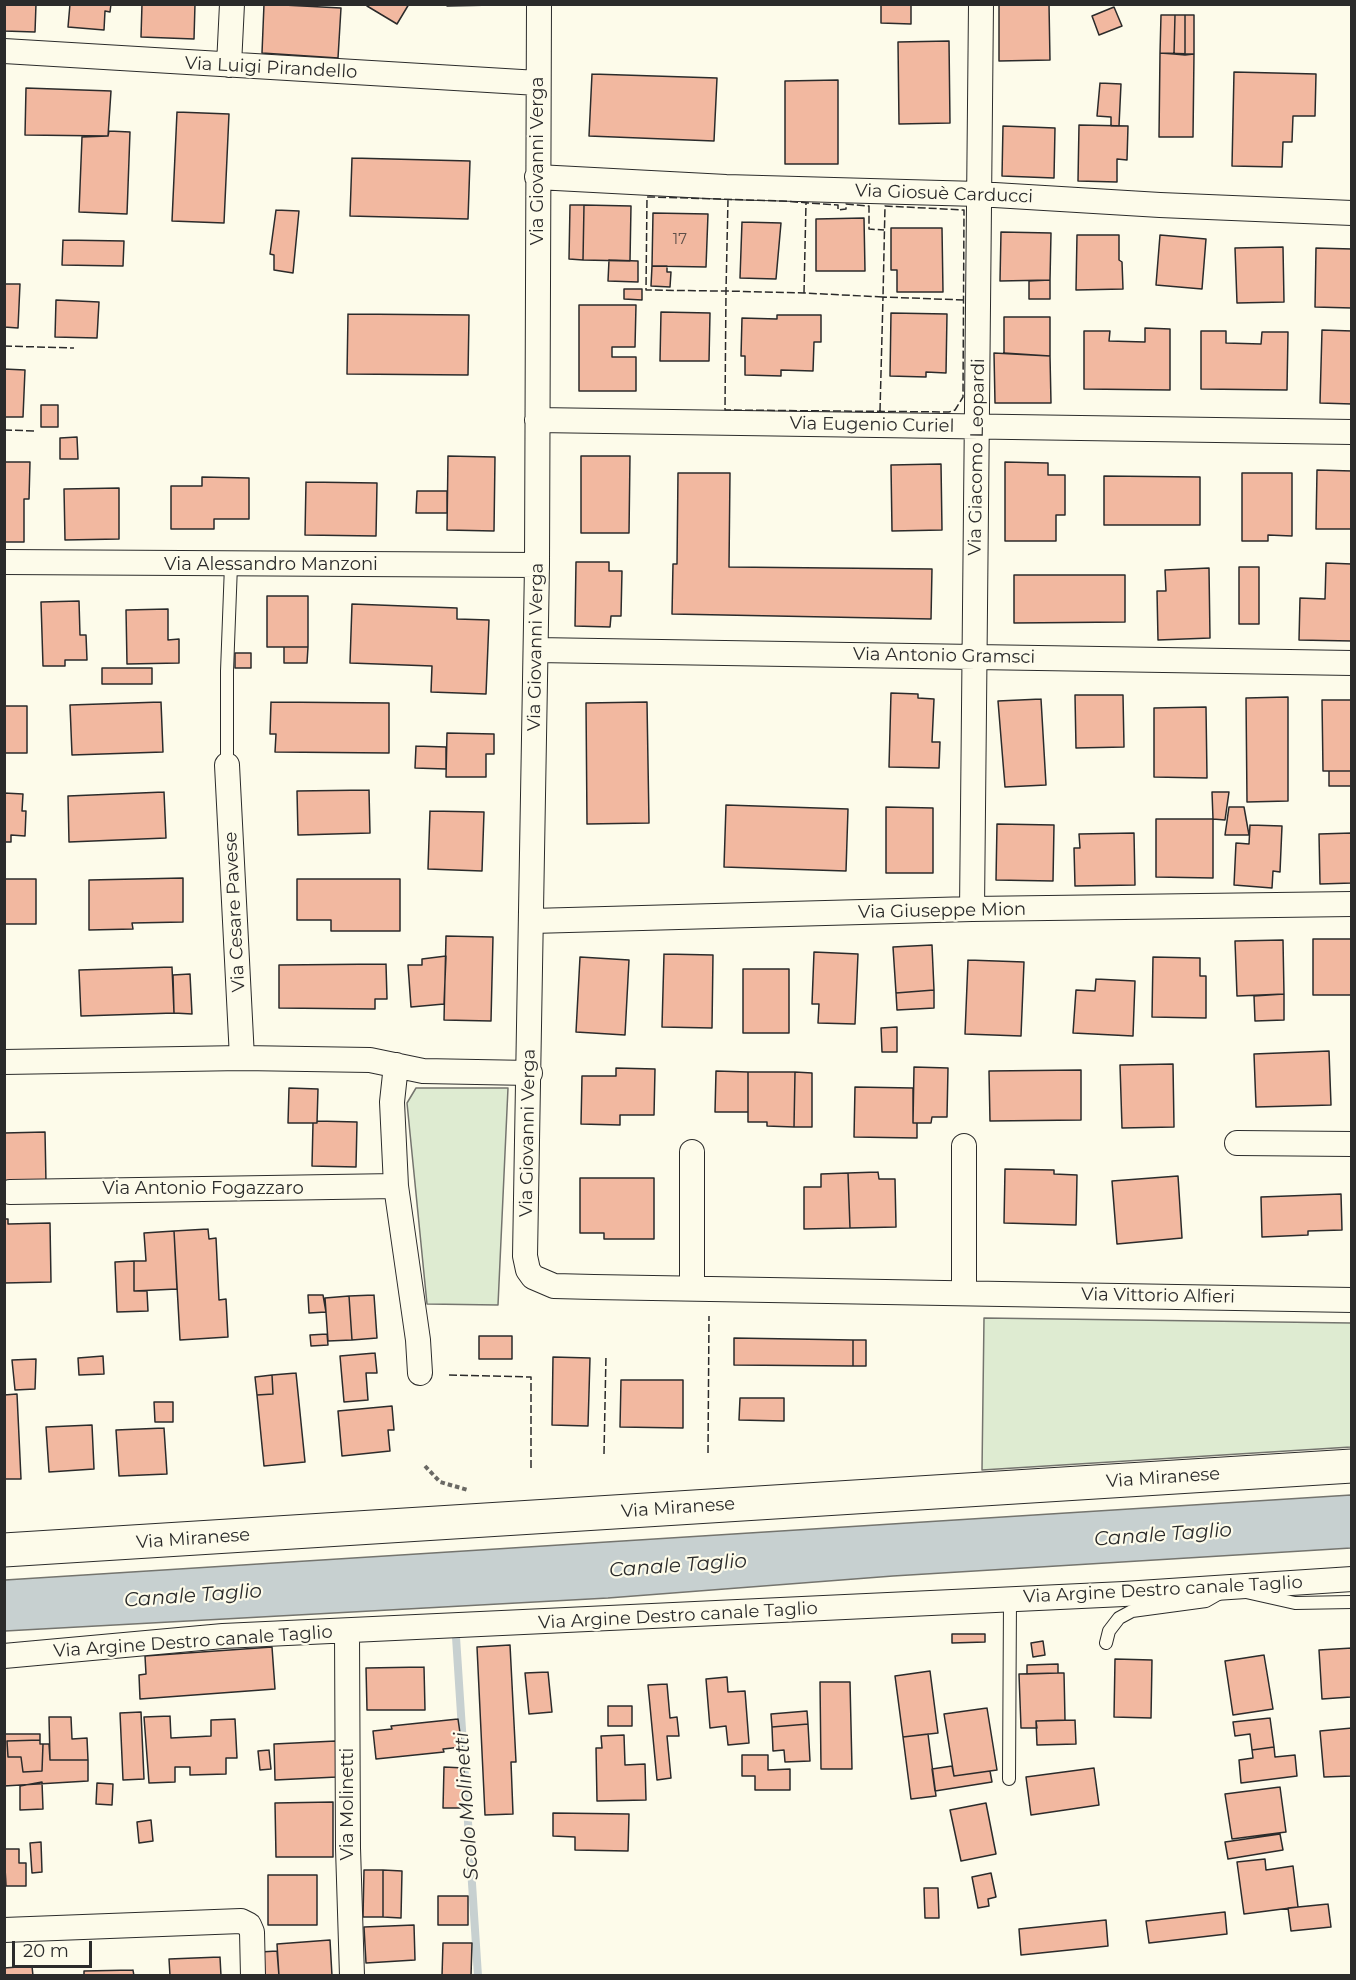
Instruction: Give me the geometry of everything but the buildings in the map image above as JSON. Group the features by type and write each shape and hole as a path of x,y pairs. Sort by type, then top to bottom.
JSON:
{"main road":[{"name":"Via Miranese","path":"4,1550 1352,1466"}],"street":[{"path":"229,65 232,4"},
{"name":"Via Giovanni Verga","path":"539,4 537,565 530,1073 525,1256 528,1270 543,1282"},
{"name":"Via Giacomo Leopardi","path":"972,909 981,4"},
{"name":"Via Luigi Pirandello","path":"4,51 538,83"},
{"name":"Via Giosuè Carducci","path":"537,177 726,187 978,194 1352,213"},
{"name":"Via Eugenio Curiel","path":"537,420 1352,432"},
{"name":"Via Alessandro Manzoni","path":"4,562 537,565"},
{"name":"Via Antonio Gramsci","path":"536,650 1352,663"},
{"name":"Via Cesare Pavese","path":"227,765 242,1058"},
{"name":"Via Giuseppe Mion","path":"532,921 972,909 1352,904"},
{"path":"4,1062 242,1058 370,1060 423,1071 530,1073"},
{"path":"396,1065 392,1102 396,1186 418,1340 420,1373"},
{"path":"1237,1143 1352,1144"},
{"path":"964,1146 964,1292"},
{"path":"692,1152 692,1288"},
{"name":"Via Antonio Fogazzaro","path":"10,1192 396,1186"},
{"name":"Via Vittorio Alfieri","path":"543,1282 554,1286 594,1287 1352,1300"},
{"name":"Via Argine Destro canale Taglio","path":"4,1656 223,1636 347,1632 1010,1599 1352,1579"},
{"name":"Via Molinetti","path":"347,1632 348,1848 352,1976"},
{"path":"4,1930 241,1921 249,1925 252,1932 253,1976"}],"lane":[{"path":"227,765 227,671 231,565"},
{"path":"1106,1643 1109,1631 1114,1624 1132,1611 1206,1601 1230,1587 1264,1598 1295,1603 1352,1602"},
{"path":"1009,1779 1010,1599"}],"path":[{"path":"425,1466 440,1482 471,1491"}],"green space":[{"path":"416,1088 508,1088 498,1305 427,1304 407,1103"},
{"path":"984,1318 1351,1323 1351,1447 982,1470"}],"water":[{"name":"Canale Taglio","path":"1351,1495 1351,1548 893,1576 608,1598 5,1631 5,1580"}],"waterway":[{"name":"Scolo Molinetti","path":"456,1637 478,1976"}],"fence":[{"path":"728,199 726,291 725,410 949,412 955,410 963,397 964,210 885,206 883,297 804,293 726,291 646,290 647,197 654,197 782,201 838,205 838,210 846,209 846,204 869,206 869,229 884,230"},
{"path":"804,293 806,203"},
{"path":"880,411 883,297 964,300"},
{"path":"4,346 74,348"},
{"path":"4,430 37,431"},
{"path":"708,1453 709,1316"},
{"path":"604,1454 606,1355"},
{"path":"449,1375 531,1377 531,1469"}]}
